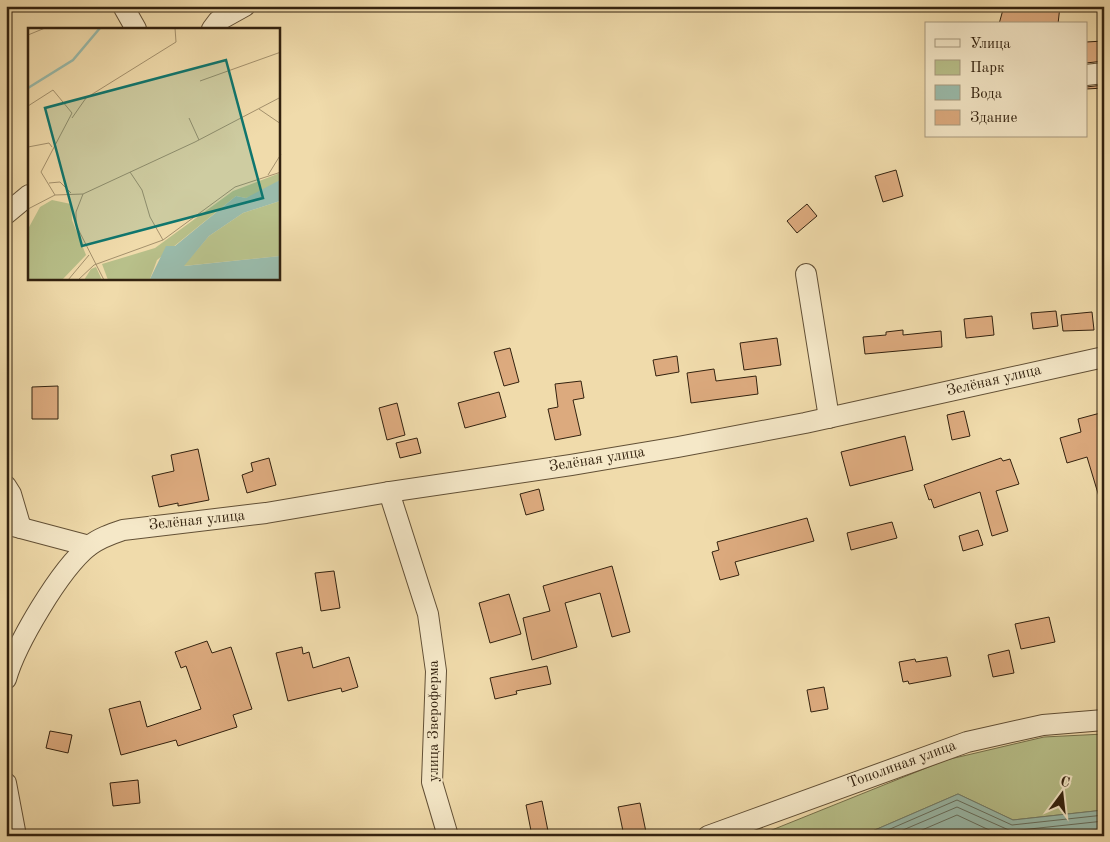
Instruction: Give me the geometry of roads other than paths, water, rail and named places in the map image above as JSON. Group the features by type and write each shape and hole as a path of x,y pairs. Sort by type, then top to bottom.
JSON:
{"street":[{"path":"123,6 135,28"},
{"path":"213,28 218,21 244,6"},
{"path":"1088,75 1104,73"},
{"path":"6,214 28,196"},
{"path":"806,274 829,418"},
{"name":"Зелёная улица","path":"6,679 24,638 74,560 89,546 123,530 266,513 678,447 829,418 1104,356"},
{"path":"6,486 10,494 14,526 89,546"},
{"name":"улица Звероферма","path":"388,492 428,614 436,671 432,782 448,836"},
{"name":"Тополиная улица","path":"708,836 967,742 1043,725 1104,720"},
{"path":"6,783 16,836"}],"water":[{"path":"958,794 1013,820 1104,810 1104,836 861,836"}]}
